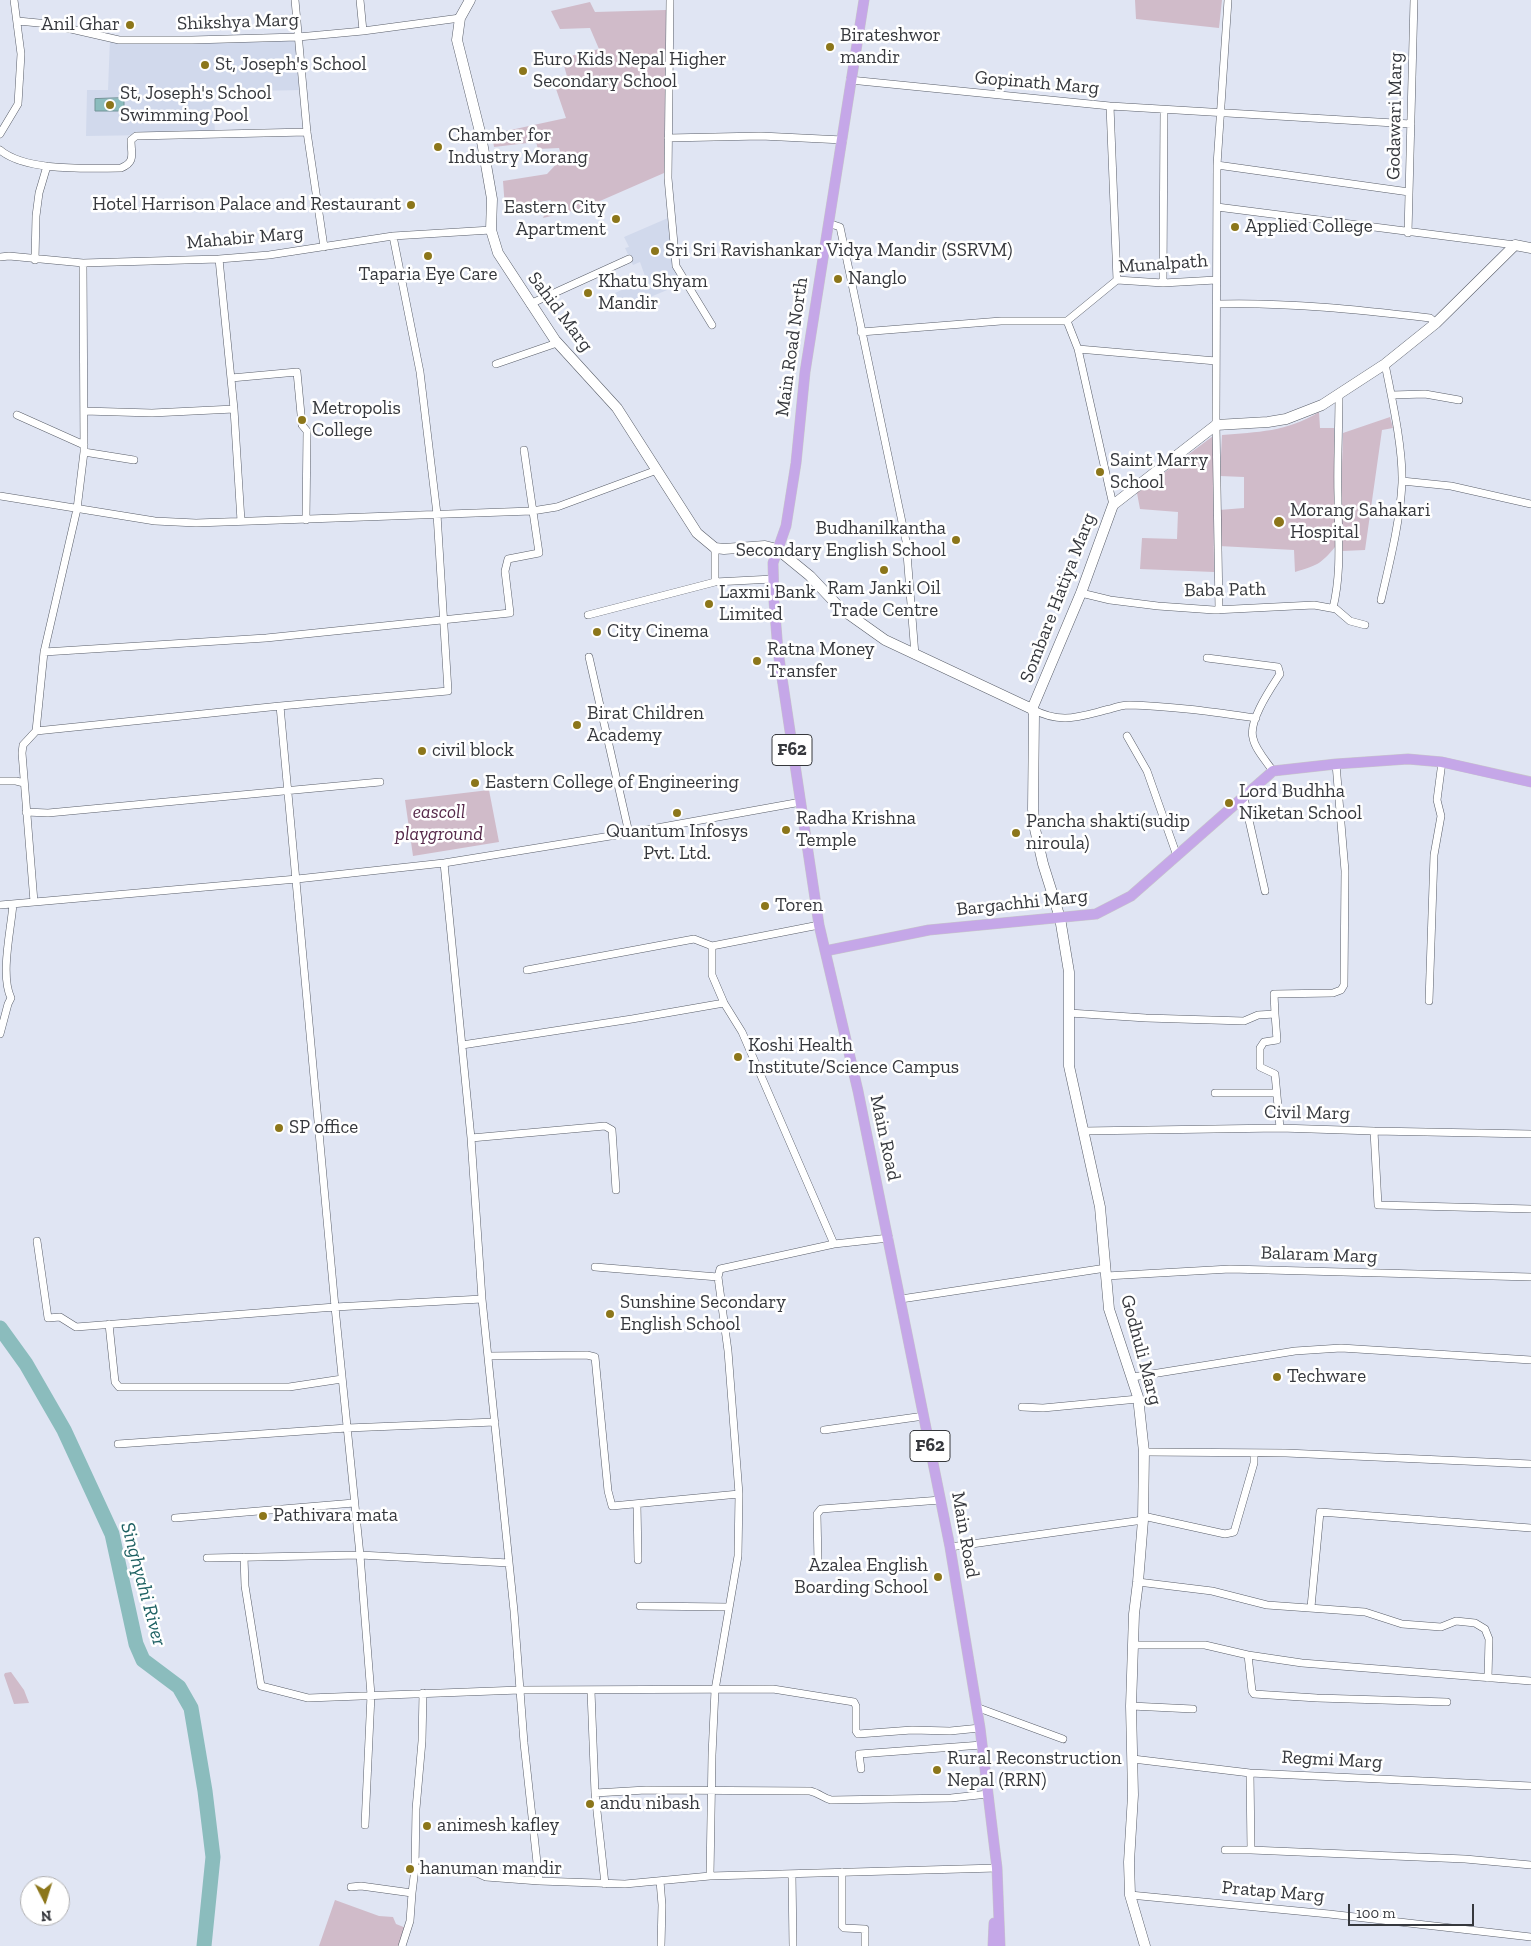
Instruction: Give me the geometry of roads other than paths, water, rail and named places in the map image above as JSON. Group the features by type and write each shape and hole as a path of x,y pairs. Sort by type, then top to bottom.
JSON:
{"main road":[{"name":"Sahid Marg","path":"470,0 460,18 457,40 481,136 492,199 491,230 498,253 557,343 617,408 697,533 715,548"},
{"name":"Main Road North","path":"777,549 786,526 796,463 805,372 864,0"},
{"path":"1112,504 1139,486 1216,426 1286,419 1322,405 1386,364 1436,323 1515,245 1531,248"},
{"name":"Sombare Hatiya Marg","path":"1032,709 1081,593 1112,504"},
{"path":"715,548 765,546 777,549 810,576 840,608 885,640 1032,709"},
{"name":"F62","path":"777,549 773,563 773,579 778,651 819,925 825,951"},
{"name":"Godhuli Marg","path":"1032,709 1034,714 1033,809 1035,829 1043,864 1060,918 1069,972 1069,1066 1100,1207 1109,1309 1133,1377 1138,1399 1144,1452 1143,1518 1134,1614 1130,1706 1132,1759 1130,1895 1145,1946"},
{"path":"1273,771 1408,759 1442,762 1531,782"},
{"name":"Bargachhi Marg","path":"825,951 929,930 1096,914 1130,896 1273,771"},
{"name":"Main Road","path":"825,951 858,1091 938,1501 978,1728"},
{"name":"Main Road","path":"887,1239 901,1299 921,1416"},
{"name":"Main Road","path":"938,1501 950,1547 976,1707 994,1868 1000,1946"},
{"name":"Main Road","path":"993,1946 994,1868"}],"street":[{"path":"0,134 18,104 21,54 14,0"},
{"path":"294,0 307,132 324,247"},
{"path":"360,0 364,31"},
{"path":"670,0 668,178 676,266 712,326"},
{"name":"Munalpath","path":"1067,321 1117,280 1163,282 1216,280 1220,113 1228,0"},
{"name":"Godawari Marg","path":"1408,233 1414,0"},
{"name":"Shikshya Marg","path":"18,21 49,24 118,40 192,40 298,37 364,31 460,18"},
{"name":"Gopinath Marg","path":"850,80 1110,106 1411,124"},
{"path":"1110,106 1117,280"},
{"path":"1163,282 1164,110"},
{"path":"0,150 21,160 47,166 121,168 128,165 132,159 131,140 136,136 307,132"},
{"path":"668,138 762,136 843,140"},
{"path":"1218,165 1409,192"},
{"path":"35,260 36,216 39,193 47,166"},
{"path":"1217,207 1408,233 1515,245"},
{"path":"828,223 840,227 906,542 915,655"},
{"name":"Mahabir Marg","path":"0,257 9,256 35,260 83,263 219,259 269,255 393,236 491,230"},
{"path":"36,731 448,691 437,514 420,372 393,236"},
{"path":"219,259 234,409 240,521"},
{"path":"530,304 629,259"},
{"path":"34,902 22,753 23,745 36,731 44,652 77,509 84,448 83,263"},
{"path":"1216,280 1216,426 1220,610"},
{"path":"1217,304 1254,303 1347,308 1430,318 1436,323"},
{"path":"861,332 1001,321 1067,321"},
{"name":"Sombare Hatiya Marg","path":"1067,321 1078,349 1112,504"},
{"path":"496,364 557,343"},
{"path":"1078,349 1216,361"},
{"path":"1381,600 1396,528 1402,481 1392,395 1386,364"},
{"path":"231,378 296,372 302,425 307,431 306,520"},
{"path":"1339,394 1338,497 1340,544 1338,588 1333,608 1350,621 1365,626"},
{"path":"1392,395 1424,394 1458,400"},
{"path":"84,412 234,409"},
{"path":"17,415 84,448 134,460"},
{"path":"44,652 266,638 510,613 505,571 508,560 540,553 524,450"},
{"path":"0,496 156,521 196,523 306,520 532,511 557,507 657,470"},
{"path":"1402,481 1451,486 1531,504"},
{"path":"714,582 715,548"},
{"path":"588,615 714,582 773,579"},
{"name":"Baba Path","path":"1081,593 1110,600 1158,606 1220,610 1291,605 1333,608"},
{"path":"589,657 629,833"},
{"path":"1208,658 1278,667 1280,674 1256,718 1252,731 1253,739 1273,771"},
{"path":"1032,709 1043,715 1079,718 1125,705 1166,706 1256,718"},
{"path":"280,706 335,1307 360,1555 371,1695 365,1825"},
{"path":"1127,736 1147,771 1176,856"},
{"path":"1429,1001 1434,855 1441,816 1437,800 1442,762"},
{"path":"1280,1128 1275,1074 1260,1067 1260,1048 1264,1042 1277,1040 1274,994 1333,993 1342,990 1344,985 1345,871 1336,764"},
{"path":"0,781 24,783"},
{"path":"26,812 48,813 380,782"},
{"path":"1244,798 1265,891"},
{"path":"3,905 297,879 444,863 629,833 801,802"},
{"path":"444,863 471,1138 482,1299 539,1881"},
{"path":"0,1034 11,998 8,991 7,970 14,904"},
{"path":"527,970 694,939 712,946 819,925"},
{"path":"712,946 712,975 724,1003 742,1032 834,1244"},
{"path":"462,1045 623,1021 724,1003"},
{"path":"1069,1012 1146,1018 1244,1020 1258,1015 1275,1014"},
{"path":"1215,1093 1276,1094"},
{"path":"471,1138 605,1126 612,1130 616,1190"},
{"name":"Civil Marg","path":"1082,1131 1280,1128 1531,1134"},
{"path":"1374,1131 1378,1205 1531,1209"},
{"path":"710,1876 715,1690 738,1556 739,1494 728,1351 718,1277 720,1269 834,1244 887,1239"},
{"path":"38,1241 48,1318 60,1317 76,1327 335,1307 482,1299"},
{"path":"595,1267 718,1277"},
{"name":"Balaram Marg","path":"901,1299 1106,1272 1230,1269 1531,1277"},
{"path":"109,1324 115,1382 119,1386 289,1386 342,1379"},
{"path":"1133,1377 1296,1351 1341,1348 1531,1360"},
{"path":"488,1356 587,1355 595,1357 608,1490 612,1506 739,1494"},
{"path":"1022,1407 1043,1408 1138,1399"},
{"path":"824,1430 921,1416"},
{"path":"118,1444 347,1428 495,1422"},
{"path":"1144,1452 1286,1453 1531,1464"},
{"path":"950,1547 1143,1518 1225,1534 1234,1532 1254,1462 1254,1453"},
{"path":"818,1563 817,1514 821,1510 938,1501"},
{"path":"174,1518 354,1503"},
{"path":"637,1504 638,1560"},
{"path":"1311,1607 1320,1512 1531,1528"},
{"path":"207,1558 360,1555 509,1562"},
{"path":"244,1557 245,1586 261,1686 308,1698 520,1690 773,1690 851,1701 856,1706 856,1731 858,1734 978,1728"},
{"path":"1138,1582 1212,1592 1267,1605 1365,1612 1402,1624 1441,1627 1456,1621 1475,1623 1486,1630 1489,1640 1488,1678"},
{"path":"640,1606 730,1607"},
{"path":"1134,1645 1205,1645 1248,1655 1302,1663 1531,1681"},
{"path":"1248,1655 1252,1691 1254,1694 1327,1699 1447,1702"},
{"path":"591,1691 595,1793 605,1884"},
{"path":"402,1946 410,1921 424,1693"},
{"path":"1130,1706 1193,1709"},
{"path":"976,1707 1063,1739"},
{"path":"860,1769 859,1754 980,1745"},
{"name":"Regmi Marg","path":"1132,1759 1187,1764 1250,1773 1531,1786"},
{"path":"1250,1773 1251,1850"},
{"path":"595,1793 646,1790 711,1792 810,1791 831,1800 952,1798 986,1795"},
{"path":"1225,1850 1465,1859 1531,1865"},
{"path":"414,1868 477,1873 486,1877 605,1884 710,1876 994,1868"},
{"path":"842,1872 842,1926 844,1928 865,1929 865,1946"},
{"path":"792,1874 793,1946"},
{"path":"660,1881 662,1905 661,1946"},
{"path":"351,1887 361,1886 412,1893"},
{"name":"Pratap Marg","path":"1130,1895 1329,1914 1531,1937"}],"waterway":[{"name":"Singhyahi River","path":"0,1328 26,1364 64,1430 112,1534 136,1644 143,1660 179,1687 191,1708 205,1791 213,1857 204,1946"}],"place":[{"name":"Anil Ghar","path":"130,25"},
{"name":"Birateshwor mandir","path":"830,47"},
{"name":"St, Joseph's School","path":"205,65"},
{"name":"Euro Kids Nepal Higher Secondary School","path":"523,71"},
{"name":"St, Joseph's School Swimming Pool","path":"110,105"},
{"name":"Chamber for Industry Morang","path":"438,147"},
{"name":"Hotel Harrison Palace and Restaurant","path":"411,205"},
{"name":"Eastern City Apartment","path":"616,219"},
{"name":"Applied College","path":"1235,227"},
{"name":"Sri Sri Ravishankar Vidya Mandir (SSRVM)","path":"655,251"},
{"name":"Taparia Eye Care","path":"428,256"},
{"name":"Nanglo","path":"838,279"},
{"name":"Khatu Shyam Mandir","path":"588,293"},
{"name":"Metropolis College","path":"302,420"},
{"name":"Saint Marry School","path":"1100,472"},
{"name":"Morang Sahakari Hospital","path":"1279,522"},
{"name":"Budhanilkantha Secondary English School","path":"956,540"},
{"name":"Ram Janki Oil Trade Centre","path":"884,570"},
{"name":"Laxmi Bank Limited","path":"709,604"},
{"name":"City Cinema","path":"597,632"},
{"name":"Ratna Money Transfer","path":"757,661"},
{"name":"Birat Children Academy","path":"577,725"},
{"name":"civil block","path":"422,751"},
{"name":"Eastern College of Engineering","path":"475,783"},
{"name":"Lord Budhha Niketan School","path":"1229,803"},
{"name":"Quantum Infosys Pvt. Ltd.","path":"677,813"},
{"name":"Radha Krishna Temple","path":"786,830"},
{"name":"Pancha shakti(sudip niroula)","path":"1016,833"},
{"name":"Toren","path":"765,906"},
{"name":"Koshi Health Institute/Science Campus","path":"738,1057"},
{"name":"SP office","path":"279,1128"},
{"name":"Sunshine Secondary English School","path":"610,1314"},
{"name":"Techware","path":"1277,1377"},
{"name":"Pathivara mata","path":"263,1516"},
{"name":"Azalea English Boarding School","path":"938,1577"},
{"name":"Rural Reconstruction Nepal (RRN)","path":"937,1770"},
{"name":"andu nibash","path":"590,1804"},
{"name":"animesh kafley","path":"427,1826"},
{"name":"hanuman mandir","path":"410,1869"}],"park label":[{"name":"eascoll playground","path":"439,824"}]}
